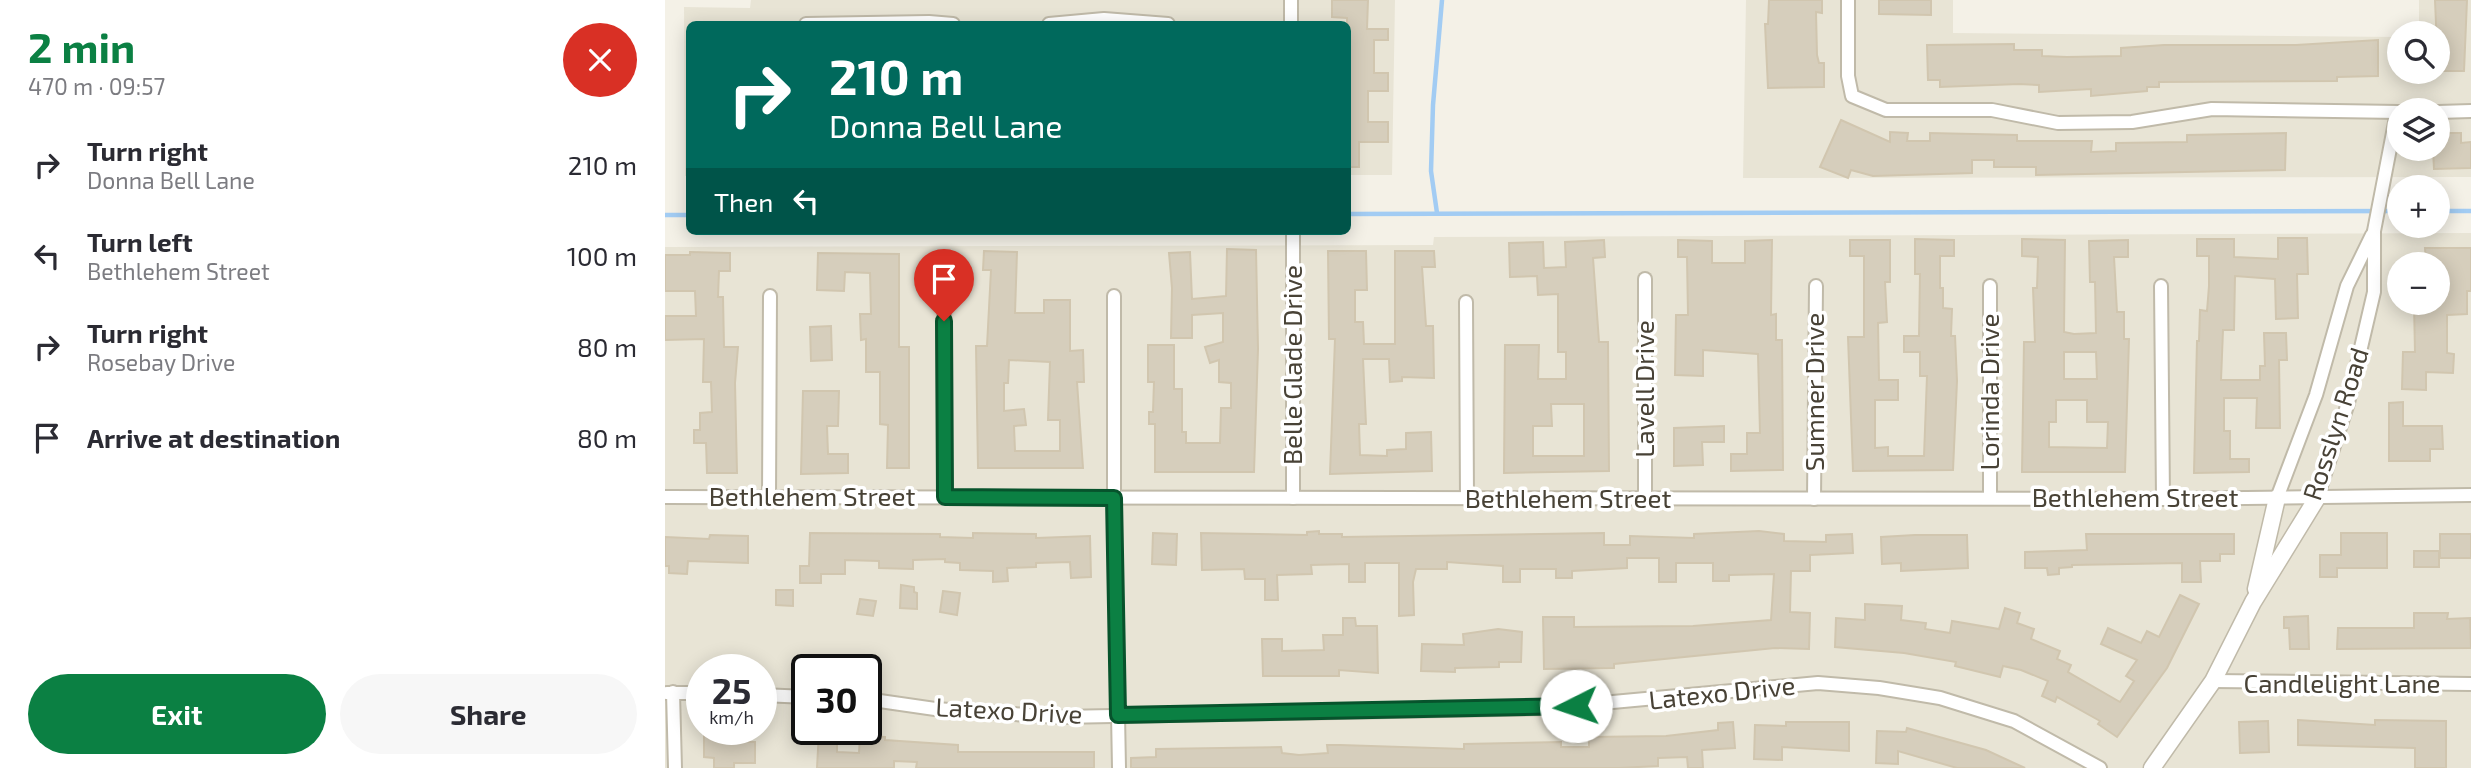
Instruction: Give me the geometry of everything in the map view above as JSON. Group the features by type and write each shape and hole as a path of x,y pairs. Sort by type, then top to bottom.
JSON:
{"street":[{"path":"1291,0 1291,21"},
{"path":"1848,0 1848,76 1852,96 1886,110 1992,110 2057,123 2132,122 2212,109 2387,112"},
{"path":"1082,21 1130,21"},
{"path":"2450,112 2471,111"},
{"name":"Rosslyn Road","path":"2152,768 2213,681 2253,602 2317,498 2348,403 2374,292 2374,231 2388,161"},
{"name":"Rosslyn Road","path":"2253,602 2277,498 2316,395 2347,285 2374,231"},
{"name":"Belle Glade Drive","path":"1293,235 1293,498"},
{"name":"Lavell Drive","path":"1645,279 1645,499"},
{"name":"Lorinda Drive","path":"1990,285 1990,498"},
{"path":"2161,285 2162,499"},
{"name":"Sumner Drive","path":"1814,499 1816,286"},
{"path":"944,295 945,497"},
{"path":"769,497 770,296"},
{"path":"1114,296 1114,498 1119,768"},
{"path":"1466,302 1467,499"},
{"name":"Bethlehem Street","path":"665,498 2162,499 2471,495"},
{"name":"Candlelight Lane","path":"2213,681 2241,684 2471,684"},
{"name":"Latexo Drive","path":"882,701 935,709 1046,716 1548,708 1818,683 1879,688 1940,698 2014,721 2100,768"},
{"path":"669,693 675,768"}],"shaded area":[{"path":"751,0 1395,0 1392,175 1351,175 1351,21 686,21 685,176 684,7 750,8"},
{"path":"1746,0 1953,0 1953,33 2387,37 2387,84 2450,84 2450,21 2419,21 2419,0 2471,0 2471,177 2387,175 2387,177 1743,178"},
{"path":"2387,233 2387,238 2450,238 2450,233 2471,233 2471,768 665,768 665,247 1433,245 1434,237"}],"building":[{"path":"1332,0 1368,0 1367,29 1388,29 1388,40 1374,40 1374,73 1388,73 1388,91 1368,91 1368,122 1388,122 1388,142 1359,142 1359,167 1351,167 1351,21 1347,21 1347,18 1332,17"},
{"path":"1769,0 1822,0 1822,13 1816,12 1817,55 1819,63 1824,63 1824,87 1768,88 1765,24 1768,24"},
{"path":"1879,0 1931,0 1931,15 1879,14"},
{"path":"2435,0 2467,0 2464,71 2450,71 2450,21 2436,21"},
{"path":"2378,40 2378,76 2337,77 2337,81 2159,82 2159,87 2147,87 2147,91 2091,96 2091,89 2039,92 2039,85 2019,84 1940,87 1940,80 1928,80 1927,45 2014,44 2014,50 2042,50 2042,56 2067,57 2121,56 2121,48 2164,45 2296,45"},
{"path":"1841,120 1890,142 1890,132 1908,133 1907,141 1930,141 1930,133 2017,135 2017,141 2092,141 2091,152 2116,151 2116,143 2187,142 2187,135 2286,133 2285,170 2036,175 2036,167 1994,167 1994,160 1972,160 1972,173 1873,176 1851,170 1848,178 1820,167"},
{"path":"2450,133 2461,133 2461,143 2471,142 2471,168 2434,169 2434,161 2450,161"},
{"path":"2278,238 2307,238 2308,274 2297,274 2298,318 2276,319 2275,279 2235,276 2234,330 2223,330 2221,380 2260,380 2260,366 2265,366 2264,333 2286,333 2287,360 2279,360 2280,428 2256,428 2257,398 2224,398 2224,431 2230,431 2230,459 2249,459 2249,472 2194,473 2197,341 2200,310 2207,311 2209,286 2209,256 2197,256 2197,239 2234,239 2234,257 2278,259"},
{"path":"1915,239 1954,240 1954,256 1940,256 1943,308 1952,309 1951,336 1955,336 1957,381 1953,470 1853,471 1848,337 1864,337 1864,256 1850,256 1850,240 1890,240 1890,282 1885,282 1887,322 1878,323 1879,380 1898,380 1898,400 1875,400 1875,448 1888,447 1888,456 1924,456 1927,376 1920,376 1920,352 1904,352 1904,336 1919,336 1920,274 1915,274"},
{"path":"2022,239 2065,240 2064,332 2096,333 2095,282 2090,282 2089,241 2128,240 2128,257 2114,257 2117,312 2124,312 2124,339 2129,339 2125,472 2022,472 2024,342 2035,342 2033,288 2037,288 2038,257 2022,256","holes":["2064,352 2096,352 2097,379 2064,379","2056,400 2087,400 2087,422 2108,422 2107,448 2049,447 2049,422 2056,422"]},
{"path":"1604,240 1605,257 1593,258 1599,342 1608,342 1609,471 1504,473 1505,345 1539,345 1538,379 1566,379 1566,352 1558,352 1558,294 1538,295 1537,276 1510,277 1509,243 1543,242 1544,268 1566,267 1565,242","holes":["1551,404 1584,404 1584,456 1533,456 1533,426 1552,426"]},
{"path":"1678,240 1712,241 1712,263 1745,263 1745,241 1772,240 1771,315 1776,314 1776,340 1782,340 1783,470 1731,471 1731,454 1747,454 1747,433 1760,433 1758,354 1703,350 1703,376 1675,375 1676,315 1688,315 1687,257 1678,257"},
{"path":"2425,248 2471,248 2471,291 2467,291 2467,314 2450,315 2450,252 2425,252"},
{"path":"1227,249 1256,250 1258,349 1254,472 1155,472 1155,424 1149,424 1149,412 1153,412 1154,382 1148,382 1148,345 1174,345 1174,389 1182,389 1182,432 1186,432 1186,443 1220,443 1221,408 1231,408 1231,383 1219,382 1219,360 1210,363 1205,347 1223,342 1223,313 1192,315 1192,338 1171,338 1172,288 1169,253 1190,252 1192,299 1226,296"},
{"path":"984,251 1017,252 1015,313 1044,313 1044,300 1070,300 1070,351 1083,350 1084,382 1077,382 1083,468 978,468 976,346 987,346 991,270 983,270","holes":["1009,360 1050,362 1048,420 1060,420 1060,451 1015,451 1014,426 1026,425 1024,409 1004,411 1004,383 1008,383"]},
{"path":"1328,251 1366,251 1367,290 1355,290 1355,322 1363,322 1364,344 1395,344 1395,251 1434,251 1435,267 1422,267 1426,326 1433,326 1434,378 1402,377 1402,381 1390,382 1389,359 1363,359 1366,424 1359,424 1360,455 1387,456 1387,450 1406,449 1406,433 1431,432 1432,471 1330,474 1335,339 1329,339"},
{"path":"690,252 730,253 730,271 719,271 718,297 723,297 724,347 738,347 735,383 737,473 707,473 706,443 694,443 694,430 700,430 700,413 712,412 711,382 703,382 704,339 665,340 665,316 696,316 695,291 665,291 665,255 690,255"},
{"path":"818,253 899,254 899,347 909,347 909,468 887,468 888,425 880,424 880,372 866,372 866,339 861,340 860,314 871,314 870,273 845,272 844,291 817,290"},
{"path":"2414,315 2447,315 2447,353 2454,354 2453,373 2426,372 2426,390 2402,389 2403,352 2415,352"},
{"path":"831,326 832,360 811,361 810,327"},
{"path":"803,391 839,391 838,426 827,426 828,454 848,454 848,473 801,474"},
{"path":"2403,402 2403,426 2442,426 2443,449 2430,449 2430,461 2389,461 2389,403"},
{"path":"1724,426 1724,442 1702,442 1703,465 1674,466 1674,428"},
{"path":"1319,531 1319,534 1342,534 1342,537 1604,533 1604,545 1630,545 1630,536 1694,538 1694,534 1759,531 1784,534 1784,541 1826,542 1826,535 1852,534 1853,553 1810,555 1810,571 1791,571 1790,612 1810,613 1809,649 1775,648 1614,664 1614,668 1544,669 1543,617 1574,617 1574,627 1693,626 1771,620 1774,574 1729,575 1729,581 1713,581 1713,563 1676,563 1676,582 1659,582 1659,558 1627,558 1627,568 1572,571 1572,578 1556,578 1556,569 1520,569 1520,582 1503,582 1503,566 1447,562 1447,569 1416,569 1413,582 1414,615 1399,616 1399,563 1365,563 1365,582 1349,582 1349,564 1311,565 1312,574 1277,575 1278,600 1265,600 1265,579 1245,579 1244,569 1202,570 1201,533 1307,535 1307,532"},
{"path":"810,533 940,534 940,537 973,538 973,533 1036,534 1036,538 1090,536 1091,577 1071,578 1070,562 1036,563 1036,567 1007,568 1008,581 993,582 993,571 960,570 960,563 945,562 945,559 913,560 913,569 879,568 879,561 845,560 845,574 821,574 821,583 800,583 800,566 809,566"},
{"path":"1153,533 1177,534 1176,565 1152,564"},
{"path":"2341,533 2387,533 2387,568 2337,568 2337,577 2320,577 2320,555 2341,555"},
{"path":"2086,534 2234,534 2234,554 2220,554 2220,561 2200,561 2201,582 2182,582 2182,563 2072,565 2059,568 2059,574 2048,575 2047,568 2025,568 2025,552 2087,550"},
{"path":"2440,534 2471,534 2471,558 2440,558"},
{"path":"710,535 748,536 748,563 688,561 687,574 669,573 669,566 665,566 665,537 709,539"},
{"path":"1967,535 1968,568 1901,571 1901,563 1882,564 1881,537"},
{"path":"2414,551 2439,551 2439,567 2414,567"},
{"path":"901,585 914,587 914,592 917,593 917,609 900,608"},
{"path":"776,590 793,590 793,606 776,605"},
{"path":"943,591 960,593 957,615 940,612"},
{"path":"2180,595 2199,604 2167,668 2117,737 2098,724 2100,721 2057,697 2055,702 2042,696 2048,681 2021,670 2003,666 2000,677 1955,666 1956,662 1904,653 1835,647 1836,618 1865,620 1865,604 1902,606 1901,620 1926,623 1925,629 1950,633 1952,621 1999,629 2005,608 2020,613 2017,623 2034,629 2031,639 2060,651 2057,659 2071,665 2068,672 2120,702 2134,681 2126,676 2137,660 2101,644 2108,628 2141,643 2147,631 2159,637"},
{"path":"860,599 876,601 873,616 857,614"},
{"path":"2414,613 2448,613 2447,619 2470,618 2471,648 2337,649 2338,628 2414,628"},
{"path":"2308,616 2309,649 2290,649 2289,628 2284,628 2284,617"},
{"path":"1343,618 1355,618 1356,626 1377,626 1378,673 1339,670 1339,676 1263,676 1262,639 1282,639 1282,651 1324,650 1323,635 1343,635"},
{"path":"1498,629 1522,632 1521,662 1499,662 1499,667 1455,668 1455,672 1421,671 1422,644 1464,645 1463,634"},
{"path":"2298,720 2375,725 2375,720 2446,721 2446,768 2415,768 2415,748 2298,745"},
{"path":"2268,721 2269,752 2240,753 2239,722"},
{"path":"1733,722 1735,748 1702,750 1703,768 1688,768 1687,757 1658,758 1658,766 1619,768 1131,768 1131,758 1156,757 1156,749 1281,747 1282,753 1299,755 1328,753 1327,745 1464,749 1464,744 1561,742 1561,747 1589,747 1589,737 1666,736 1718,730 1718,723"},
{"path":"1786,722 1849,722 1849,751 1782,747 1782,760 1754,759 1755,725 1786,726"},
{"path":"1907,728 1986,750 2025,768 1957,768 1898,751 1898,764 1876,763 1877,731 1906,732"},
{"path":"882,737 885,740 958,745 958,752 1094,752 1094,768 916,768 917,762 894,761 894,768 817,768 818,745 837,745 837,752 859,753 859,745 882,745"},
{"path":"704,745 755,745 755,763 734,763 734,768 714,768 714,758 704,757"}],"waterway":[{"path":"1437,213 1431,171 1433,105 1442,0"},
{"path":"1351,214 2387,211"},
{"path":"2450,211 2471,211"},
{"path":"665,215 686,215"}],"route":[{"path":"944,321 945,497 1114,498 1118,715 1576,706"}]}
